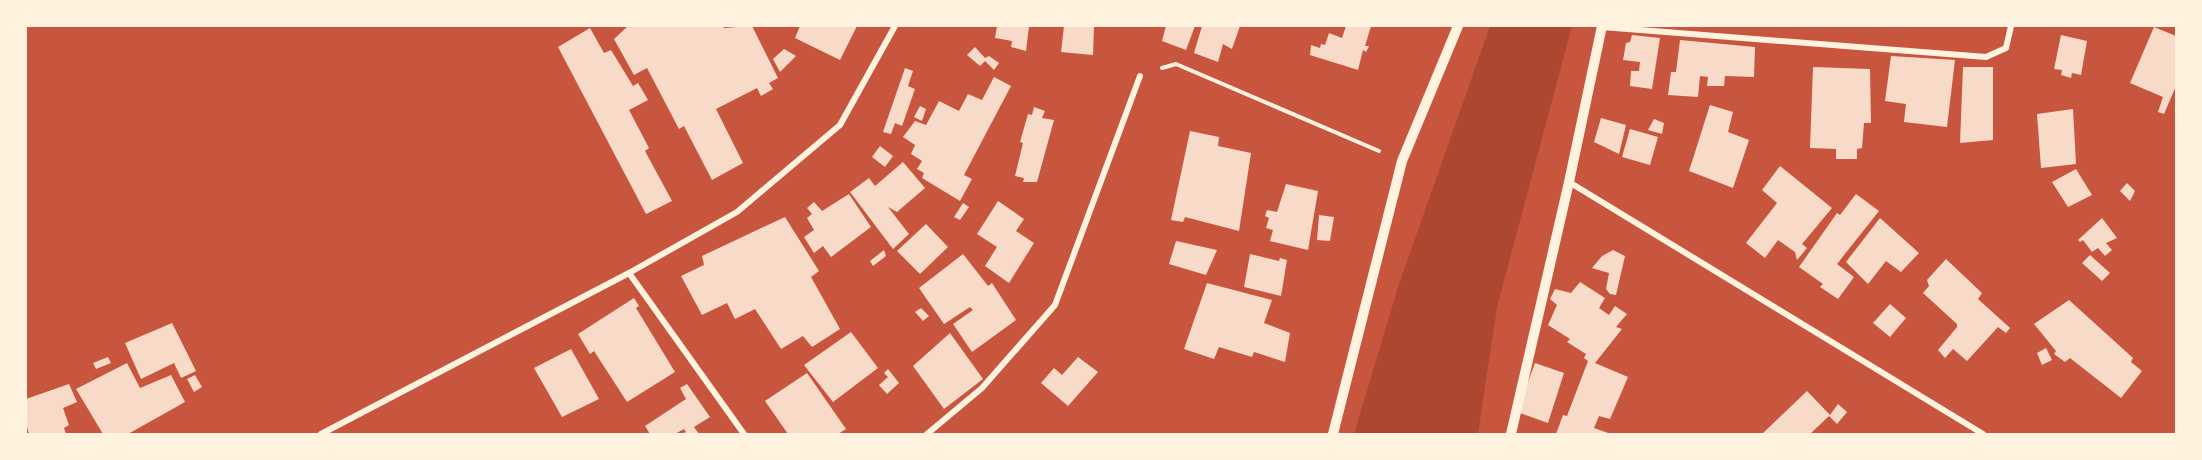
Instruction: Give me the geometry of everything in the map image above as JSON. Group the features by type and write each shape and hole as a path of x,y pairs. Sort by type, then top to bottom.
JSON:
{"street":[{"path":"321,435 628,273 737,212 840,125 895,26"},
{"path":"1333,435 1402,161 1458,26"},
{"path":"1511,435 1602,26 1986,57 2006,48 2011,26"},
{"path":"927,435 982,388 1056,305 1140,76"},
{"path":"1569,182 1983,435"},
{"path":"628,273 744,435"}],"path":[{"path":"1140,76 1176,64 1402,161"}],"shaded area":[{"path":"1490,26 1572,26 1497,307 1478,434 1354,434 1399,284"}],"building":[{"path":"628,26 722,26 724,28 752,26 778,78 769,83 773,89 761,96 757,88 716,109 743,163 712,180 684,126 679,129 647,68 634,75 614,39"},
{"path":"800,26 857,26 840,60 795,38"},
{"path":"997,26 1029,26 1026,51 1011,47 1012,41 995,38"},
{"path":"1064,26 1094,26 1093,55 1061,52"},
{"path":"1166,26 1195,26 1186,50 1162,41"},
{"path":"1202,26 1240,26 1232,49 1223,44 1218,62 1194,53"},
{"path":"1346,26 1371,26 1365,46 1369,46 1366,52 1363,50 1358,70 1310,55 1311,45 1320,48 1321,44 1325,45 1329,33 1342,38"},
{"path":"2154,27 2176,36 2176,86 2164,114 2158,112 2163,97 2130,83"},
{"path":"590,28 604,53 611,50 633,86 638,83 648,100 629,110 649,148 645,151 672,201 646,214 558,47"},
{"path":"1632,35 1660,38 1652,89 1630,86 1631,71 1639,71 1640,62 1623,60 1626,43 1630,42"},
{"path":"2061,35 2087,41 2081,75 2072,73 2071,78 2061,75 2062,70 2054,69"},
{"path":"1680,40 1755,47 1754,77 1725,76 1724,86 1707,86 1708,77 1700,76 1698,97 1668,95 1671,72 1676,72"},
{"path":"975,47 985,58 989,56 999,63 994,70 985,61 980,66 967,55"},
{"path":"784,49 796,56 780,72 773,59"},
{"path":"1891,56 1955,60 1947,127 1904,122 1906,104 1885,101"},
{"path":"1813,67 1870,69 1871,123 1864,123 1862,148 1857,149 1857,159 1836,159 1836,149 1810,148"},
{"path":"1963,67 1993,67 1993,140 1960,143"},
{"path":"905,68 913,71 908,86 915,89 902,126 895,123 891,134 883,132"},
{"path":"994,77 1011,86 964,175 972,179 960,201 922,178 924,173 917,169 922,161 911,154 915,145 903,137 915,121 926,125 939,101 959,111 968,94 982,100"},
{"path":"1710,105 1733,112 1728,132 1749,140 1733,188 1689,171"},
{"path":"920,106 926,109 922,121 914,117"},
{"path":"1034,107 1045,111 1042,118 1054,120 1037,182 1023,182 1024,178 1015,176 1023,143 1020,142 1028,114 1032,115"},
{"path":"2073,109 2076,164 2041,168 2037,114"},
{"path":"1601,118 1626,125 1619,154 1594,142"},
{"path":"1654,119 1664,123 1662,134 1648,130"},
{"path":"1630,129 1658,137 1650,165 1622,157"},
{"path":"1190,131 1219,137 1218,146 1251,153 1239,231 1185,217 1183,222 1171,220"},
{"path":"880,146 893,156 885,167 872,157"},
{"path":"903,162 925,188 897,212 888,207 909,234 893,249 850,192 869,178 875,186"},
{"path":"1780,166 1832,208 1802,244 1807,248 1797,260 1795,252 1778,240 1765,258 1746,243 1777,203 1762,190"},
{"path":"2076,169 2092,195 2068,207 2052,182"},
{"path":"2127,183 2135,191 2130,201 2120,191"},
{"path":"1286,184 1318,191 1308,250 1270,241 1273,230 1266,228 1269,218 1265,216 1267,210 1277,212"},
{"path":"849,194 871,227 831,257 823,246 814,253 804,237 814,230 807,218 812,214 807,208 814,202 822,211"},
{"path":"1856,194 1879,211 1837,264 1854,277 1838,299 1820,287 1823,284 1799,267 1837,213 1840,215"},
{"path":"998,201 1024,219 1016,231 1034,243 1009,283 985,266 997,247 977,234"},
{"path":"963,203 969,207 960,220 954,217"},
{"path":"1319,215 1334,217 1330,241 1317,240"},
{"path":"785,217 819,271 811,277 840,329 812,347 803,336 781,349 755,309 735,319 727,303 702,315 681,276 704,265 702,256"},
{"path":"1880,218 1919,253 1901,272 1886,261 1868,284 1846,262"},
{"path":"2102,218 2117,238 2106,243 2112,250 2105,256 2098,248 2092,252 2083,240 2080,242 2078,240"},
{"path":"926,224 948,247 920,274 897,251"},
{"path":"1176,241 1217,250 1206,275 1169,264"},
{"path":"884,250 886,256 873,266 870,261"},
{"path":"1613,250 1625,256 1616,295 1610,294 1606,289 1609,273 1592,268 1602,256"},
{"path":"963,254 988,286 992,283 1016,320 972,352 953,324 973,310 970,307 944,324 919,288"},
{"path":"1250,254 1279,261 1280,258 1287,260 1281,296 1244,287"},
{"path":"2090,255 2110,273 2102,281 2082,263"},
{"path":"1946,259 1982,293 1978,299 2010,328 2006,333 1998,327 1967,361 1953,349 1945,358 1938,350 1957,324 1923,293 1929,286 1927,280"},
{"path":"1580,282 1605,298 1599,308 1609,315 1615,306 1627,314 1616,327 1622,329 1595,363 1628,377 1610,419 1599,416 1594,428 1611,434 1556,434 1563,415 1567,416 1588,361 1584,358 1586,354 1567,342 1570,339 1548,325 1557,305 1550,299 1555,289 1571,293"},
{"path":"1207,283 1272,300 1264,323 1290,333 1285,362 1254,352 1252,357 1219,347 1214,359 1184,349"},
{"path":"634,298 639,306 636,308 675,372 627,402 594,351 590,354 578,334"},
{"path":"2069,300 2133,358 2131,362 2142,371 2121,398 2070,358 2065,362 2054,354 2056,351 2034,324"},
{"path":"1890,304 1906,318 1890,337 1873,323"},
{"path":"921,308 929,316 923,321 915,312"},
{"path":"172,323 196,371 181,378 174,363 141,379 125,343"},
{"path":"851,332 878,368 833,402 804,365"},
{"path":"950,333 983,379 944,409 913,366"},
{"path":"2046,348 2052,360 2042,365 2037,353"},
{"path":"571,349 599,399 562,417 534,368"},
{"path":"108,357 111,363 96,369 93,363"},
{"path":"1078,357 1098,372 1068,406 1041,383 1054,368 1062,375"},
{"path":"127,363 140,388 171,375 185,402 128,434 103,434 76,389"},
{"path":"1535,363 1564,373 1548,423 1517,412"},
{"path":"888,369 899,383 887,394 879,385 888,377 884,373"},
{"path":"807,373 846,429 838,434 788,434 765,401"},
{"path":"195,375 202,387 194,392 187,379"},
{"path":"69,384 77,402 63,408 69,425 64,428 66,434 29,434 26,424 26,399"},
{"path":"687,384 710,417 694,427 699,434 681,434 686,432 684,429 675,434 650,434 645,426 686,399 680,388"},
{"path":"1807,391 1830,415 1838,404 1847,412 1837,424 1829,416 1810,434 1762,434"}]}
